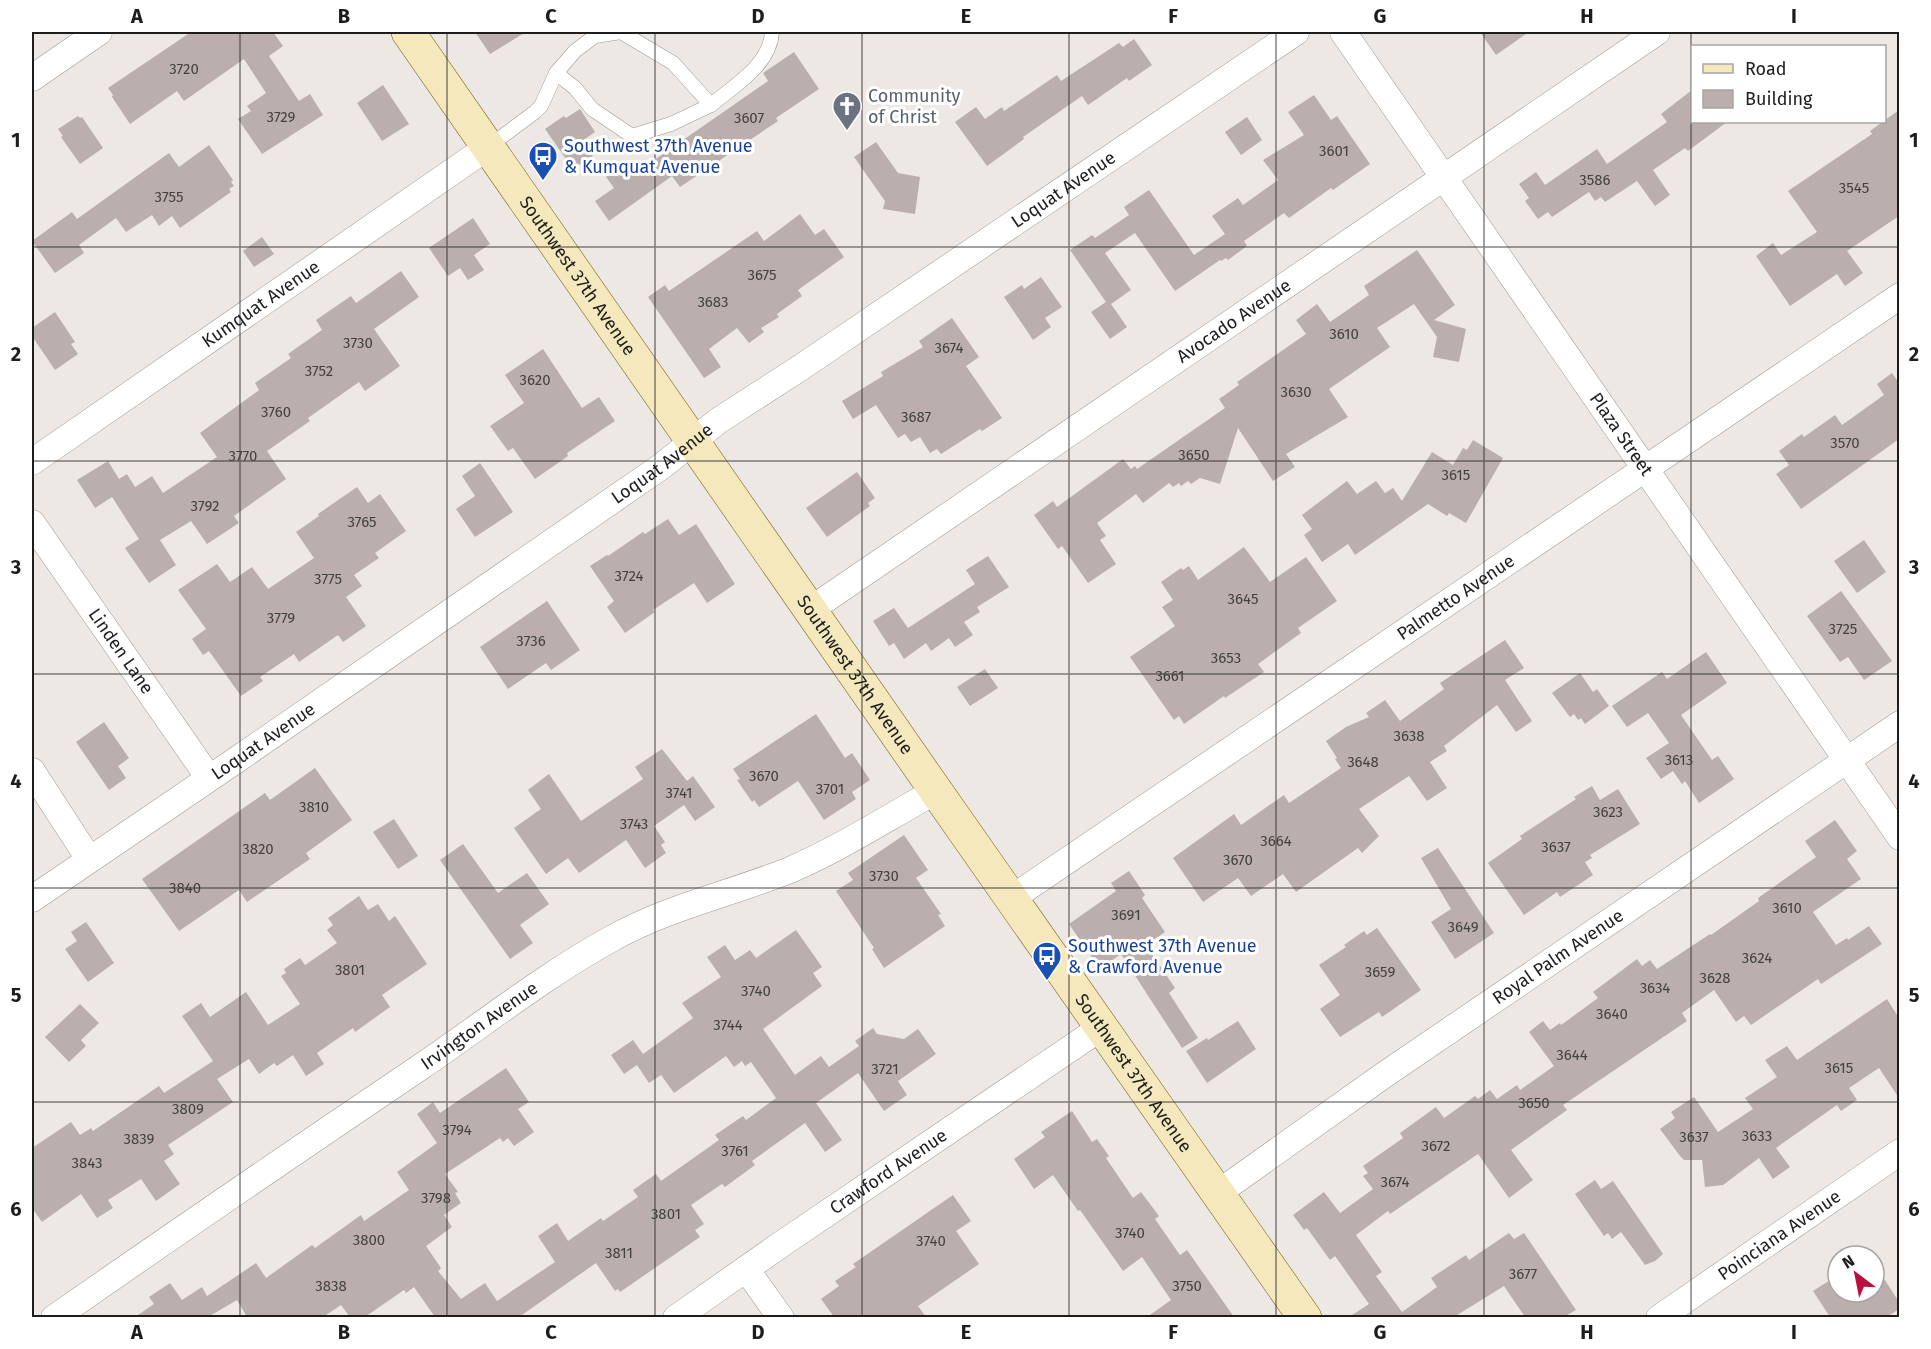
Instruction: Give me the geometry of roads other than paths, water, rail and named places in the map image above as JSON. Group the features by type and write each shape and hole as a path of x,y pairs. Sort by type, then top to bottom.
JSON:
{"main road":[{"name":"Southwest 37th Avenue","path":"408,32 1305,1317"}],"street":[{"path":"32,78 99,32"},
{"name":"Loquat Avenue","path":"32,899 662,466 718,421 810,362 1296,32"},
{"name":"Plaza Street","path":"1343,32 1899,837"},
{"name":"Avocado Avenue","path":"810,609 1657,32"},
{"name":"Kumquat Avenue","path":"32,462 488,147"},
{"name":"Palmetto Avenue","path":"1012,898 1899,296"},
{"name":"Linden Lane","path":"32,523 209,778"},
{"name":"Royal Palm Avenue","path":"1218,1193 1384,1075 1899,724"},
{"path":"32,771 89,859"},
{"name":"Irvington Avenue","path":"54,1317 539,983 587,953 654,917 766,879 809,861 936,791"},
{"name":"Crawford Avenue","path":"676,1317 1102,1027"},
{"name":"Poinciana Avenue","path":"1659,1317 1899,1152"},
{"path":"746,1269 781,1317"}],"lane":[{"path":"488,147 541,106 556,73 574,51 596,36 621,32 673,63 711,105"},
{"path":"556,73 575,88 592,109 632,136 671,124 711,105 758,66 771,44 772,32"}],"place":[{"name":"Community of Christ","path":"847,132"},
{"name":"Southwest 37th Avenue & Kumquat Avenue","path":"543,182"},
{"name":"Southwest 37th Avenue & Crawford Avenue","path":"1047,982"}]}
